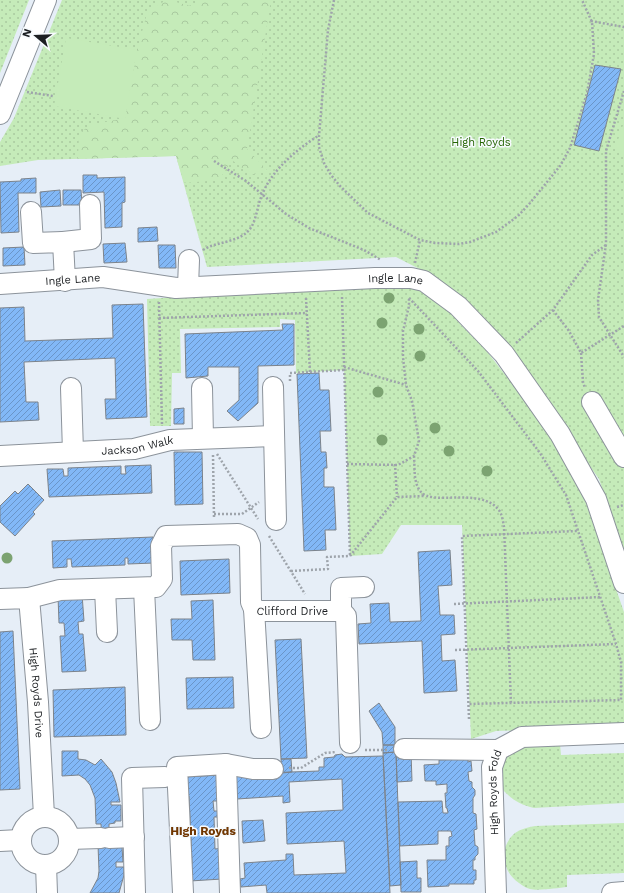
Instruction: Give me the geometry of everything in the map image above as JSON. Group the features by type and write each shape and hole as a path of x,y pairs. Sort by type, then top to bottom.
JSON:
{"street":[{"path":"0,114 11,90 46,0"},
{"path":"31,212 33,243 91,239 90,205"},
{"path":"63,242 65,281"},
{"path":"188,288 189,260"},
{"name":"Ingle Lane","path":"0,284 65,281 103,277 176,288 411,278 424,281 458,306 504,354 560,434 596,499 624,583"},
{"path":"267,524 276,500 273,387"},
{"path":"71,388 73,452"},
{"path":"202,388 208,441"},
{"path":"592,402 624,457"},
{"name":"Jackson Walk","path":"0,456 134,449 170,440 208,441 274,436"},
{"name":"Clifford Drive","path":"29,598 60,590 156,587 162,579 161,546 166,536 238,534 247,538 250,545 251,602 254,609 261,611 341,611 346,616 350,743"},
{"path":"341,611 342,588 364,587"},
{"path":"144,588 150,720"},
{"path":"106,589 107,632"},
{"path":"0,599 29,598"},
{"name":"High Royds Drive","path":"29,598 38,702 44,816"},
{"path":"254,609 261,728"},
{"name":"High Royds Fold","path":"496,893 492,767 498,750 522,737 624,733"},
{"path":"404,749 498,750"},
{"path":"183,893 177,766 226,764 253,769 273,769"},
{"path":"226,764 230,893"},
{"path":"135,893 132,778 165,777"},
{"path":"44,816 58,819 64,825 69,834 69,839 68,851 63,858 52,864 46,865 37,864 31,861 25,855 20,840 21,834 28,823 35,818 44,816"},
{"path":"69,839 134,837"},
{"path":"0,841 20,840"},
{"path":"46,865 47,893"},
{"path":"612,893 624,892"}],"path":[{"path":"334,0 328,30 319,136 319,147 324,163 340,186 368,213 420,240 435,243 459,244 470,242 496,232 518,216 551,178 570,148 587,93 594,54 594,35 591,21 582,0"},
{"path":"591,21 624,27"},
{"path":"11,90 53,96"},
{"path":"624,91 606,151 606,244 598,300 599,317 624,357"},
{"path":"189,260 206,248 234,239 249,230 254,223 262,194 271,180 292,155 319,136"},
{"path":"214,161 246,181 286,214 309,228 364,250 384,262"},
{"path":"420,240 411,278 408,306 403,331 403,357 406,385 412,401 419,441 414,456 416,484 422,494 433,498 473,497 490,503 498,509 501,515 504,527 503,535 511,704"},
{"path":"504,354 553,310 592,255 606,244"},
{"path":"342,280 350,556"},
{"path":"306,282 310,372"},
{"path":"158,286 162,442"},
{"path":"409,298 478,372 540,453 566,494 577,531 622,661 620,700 469,704"},
{"path":"553,310 569,331 581,353 583,382 592,402"},
{"path":"159,318 307,313"},
{"path":"581,353 624,326"},
{"path":"273,387 290,386 290,373 344,368 406,385"},
{"path":"208,441 251,508 267,524 291,571 316,611"},
{"path":"208,441 214,514 214,535"},
{"path":"347,464 398,464 414,456"},
{"path":"291,571 328,569 327,557 350,556 397,497 395,464"},
{"path":"397,497 428,496"},
{"path":"214,514 242,514 262,500 276,500"},
{"path":"469,720 462,536 577,531"},
{"path":"454,604 601,597"},
{"path":"454,650 616,644"}],"green space":[{"path":"0,0 29,0 0,73"},
{"name":"High Royds","path":"62,0 624,0 624,552 599,479 499,339 439,279 396,257 207,267 176,156 38,160 0,166 0,142 14,118"},
{"path":"167,0 196,7 198,0 271,0 247,149 268,171 251,175 232,160 219,180 184,183 176,156 78,159 79,133 91,125 125,118 137,50 148,10"},
{"path":"66,38 137,50 125,119 54,106"},
{"path":"624,122 624,152 615,149"},
{"path":"397,283 417,288 439,300 485,349 555,443 585,500 624,612 624,727 496,731 471,739 462,525 401,525 382,554 350,556 344,370 296,373 295,320 280,319 280,327 180,329 181,373 172,373 171,426 150,426 147,299"},
{"path":"560,744 561,755 624,753 624,803 534,808 516,801 502,789 501,762 507,756 521,746"},
{"path":"624,823 624,873 567,875 567,887 534,890 519,883 513,878 506,866 504,852 506,845 515,833 525,828 535,826"}],"building":[{"path":"595,65 621,69 599,151 574,145"},
{"path":"83,175 97,175 97,178 125,177 125,202 122,203 122,227 105,228 104,192 83,193"},
{"path":"36,178 36,193 18,193 19,232 1,233 0,182 21,181 21,179"},
{"path":"60,190 61,206 41,207 40,192"},
{"path":"63,190 81,190 82,205 63,205"},
{"path":"157,227 158,241 138,242 138,228"},
{"path":"125,243 127,262 104,263 103,244"},
{"path":"158,245 175,245 176,268 159,268"},
{"path":"24,247 25,265 3,266 3,248"},
{"path":"143,304 147,417 106,419 105,399 116,399 115,358 24,362 26,402 38,402 39,420 0,422 0,308 24,307 25,341 113,338 112,305"},
{"path":"282,324 294,324 294,365 258,366 258,403 238,421 227,411 239,400 239,367 208,367 208,376 186,378 185,334 283,330"},
{"path":"319,373 320,390 329,390 331,431 320,431 321,452 326,452 327,468 324,468 324,487 334,487 336,530 325,530 326,550 304,551 297,374"},
{"path":"184,408 184,424 174,424 174,409"},
{"path":"174,452 202,452 203,504 175,505"},
{"path":"151,465 152,493 49,497 47,469 63,469 64,476 68,476 68,468 121,466 121,474 126,474 125,466"},
{"path":"28,484 44,500 33,512 35,514 15,536 0,522 0,506 15,491 18,494"},
{"path":"153,537 154,563 128,564 128,558 125,558 125,565 72,567 71,559 67,559 67,567 53,568 52,541"},
{"path":"450,550 452,585 438,586 440,615 454,615 455,634 441,635 442,661 455,660 457,691 424,693 422,641 359,644 358,624 371,623 370,604 389,603 390,622 421,621 418,552"},
{"path":"229,559 230,593 181,595 180,561"},
{"path":"82,594 84,621 78,622 79,634 83,634 86,671 62,672 60,636 65,636 64,623 59,623 58,596"},
{"path":"213,600 215,660 193,660 192,640 172,640 171,619 192,619 191,601"},
{"path":"13,631 20,789 0,790 0,632"},
{"path":"301,639 307,758 281,759 275,640"},
{"path":"233,677 234,708 187,709 186,678"},
{"path":"125,687 126,735 54,737 53,690"},
{"path":"379,703 395,727 395,745 383,745 382,732 369,711"},
{"path":"383,745 395,745 396,752 383,753"},
{"path":"62,751 78,751 78,759 86,760 95,765 101,759 112,772 120,802 111,802 111,805 121,805 121,821 115,821 115,823 109,824 109,838 122,847 123,862 116,862 116,867 124,867 124,875 119,893 90,893 98,878 98,845 102,845 101,824 96,824 95,798 90,785 79,775 62,776"},
{"path":"396,752 411,752 412,781 397,782"},
{"path":"396,752 401,885 390,886 383,753"},
{"path":"342,754 345,757 383,756 390,893 267,893 266,885 241,887 240,879 245,878 244,863 286,860 286,854 293,854 294,875 346,873 344,841 287,844 286,813 343,810 342,779 289,782 290,802 283,803 283,796 237,799 236,774 319,771 319,767 324,767 324,758"},
{"path":"281,759 291,759 292,772 282,773"},
{"path":"468,759 468,762 471,761 472,771 468,772 469,781 472,782 472,787 475,790 475,795 473,798 473,813 476,814 477,829 474,830 475,845 478,847 478,854 475,857 475,860 473,860 473,870 476,870 476,880 474,880 474,884 449,884 449,886 428,887 427,860 446,860 446,846 449,846 449,837 452,836 451,831 438,831 438,844 400,846 398,802 442,801 443,813 448,813 446,808 445,793 447,793 447,784 436,785 436,781 425,781 424,765 439,764 439,760"},
{"path":"221,775 222,801 213,801 214,811 220,811 220,817 214,817 215,849 224,848 222,879 190,881 192,862 189,796 186,796 185,777"},
{"path":"263,820 265,841 243,843 242,821"},
{"path":"417,861 417,878 421,878 421,892 401,892 400,862"}],"district":[{"name":"High Royds","path":"203,831"}]}
